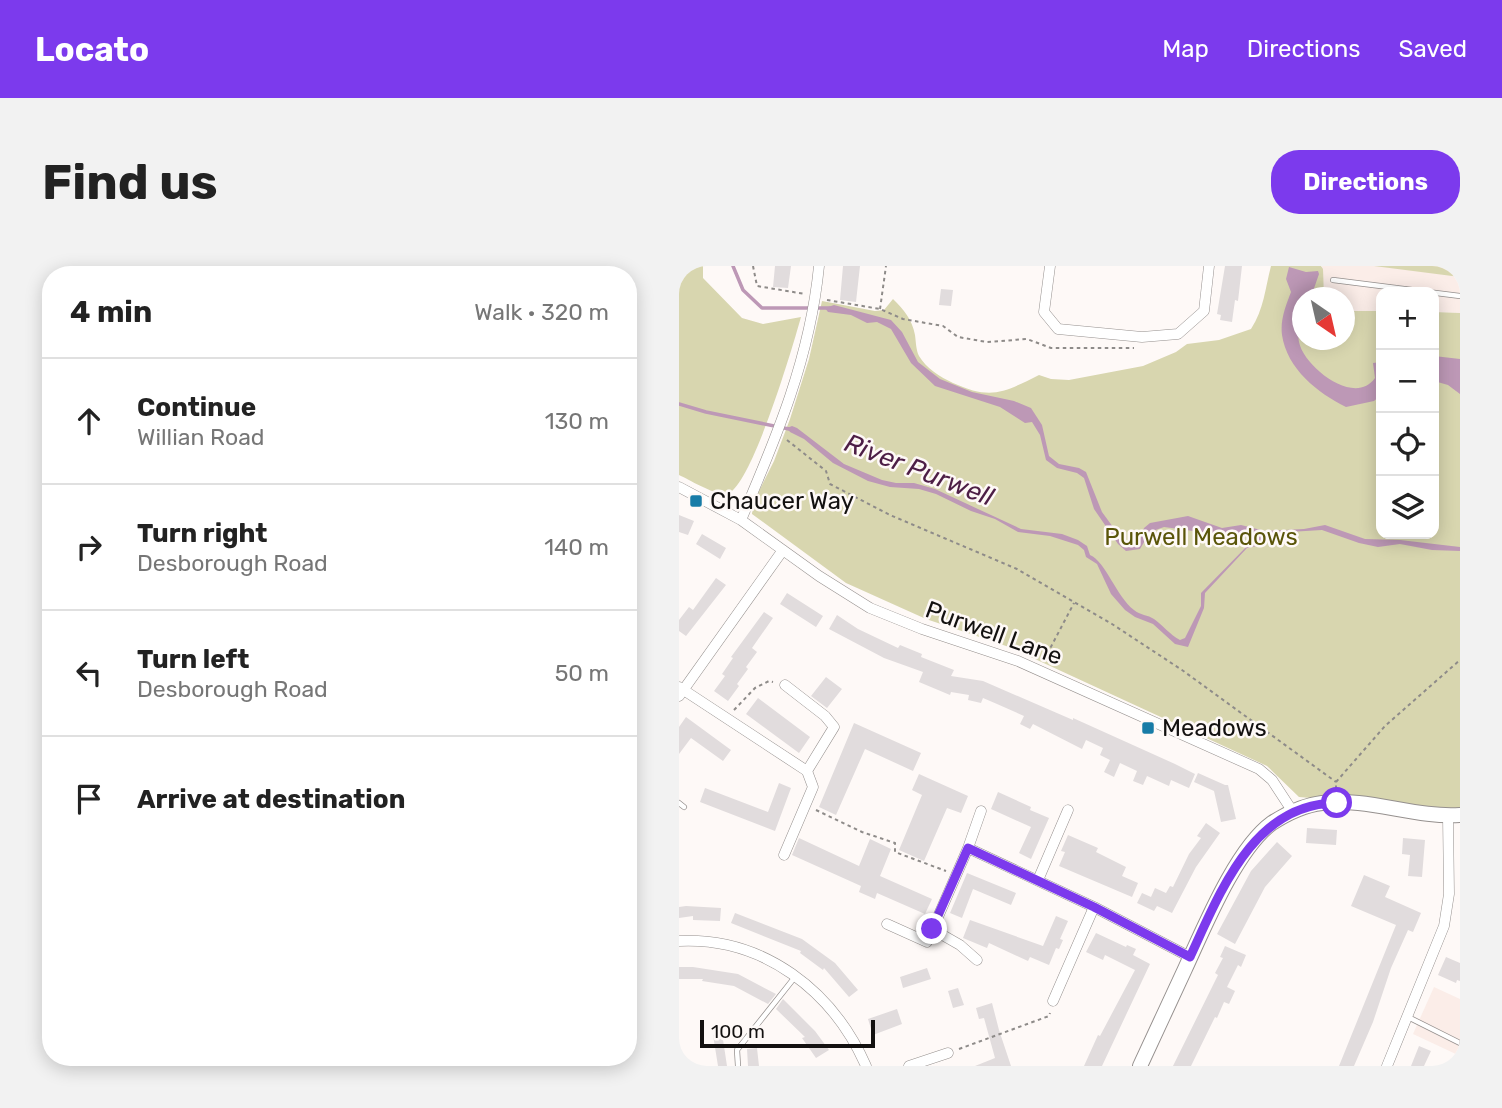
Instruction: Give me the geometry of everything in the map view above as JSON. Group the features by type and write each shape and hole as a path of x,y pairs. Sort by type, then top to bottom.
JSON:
{"street":[{"path":"741,520 785,416 813,317 819,266"},
{"path":"1050,266 1044,312 1058,329 1142,337 1178,334 1203,311 1209,266"},
{"name":"Purwell Lane","path":"679,487 741,520 870,608 1039,670 1259,769 1272,780 1293,812"},
{"path":"783,550 680,691 807,771 813,786 784,855"},
{"path":"785,685 825,716 834,727 807,771"},
{"path":"1140,1066 1221,891 1254,842 1271,824 1293,812 1322,803 1355,803 1454,815 1455,894 1387,1066"},
{"path":"1038,880 1068,810"},
{"path":"887,924 927,942 981,811"},
{"path":"968,848 1094,907 1190,957"},
{"path":"1053,1001 1094,907"},
{"path":"932,929 960,945 977,960"},
{"path":"679,941 701,940 737,948 769,961 805,982 832,1007 855,1041 866,1066"},
{"path":"909,1066 948,1053"}],"lane":[{"path":"1333,280 1460,296"},
{"path":"679,803 684,807"},
{"path":"738,1066 737,1050 795,976"},
{"path":"1408,1017 1460,1044"}],"path":[{"path":"753,266 757,286 815,300 880,309 903,319 943,326 958,337 987,342 1027,338 1051,348 1134,348"},
{"path":"880,309 886,266"},
{"path":"778,433 826,471 830,484 890,515 1017,569 1075,602 1182,670 1336,782"},
{"path":"1039,670 1075,602"},
{"path":"1337,803 1336,782 1385,726 1460,660"},
{"path":"726,718 755,688 769,681 785,685"},
{"path":"817,811 862,832 895,843 895,852 946,871"},
{"path":"948,1053 1049,1016 1053,1001"}],"shaded area":[{"path":"1322,266 1460,266 1460,313 1439,312 1439,287 1376,287 1376,311 1355,311 1355,287 1323,287"},
{"path":"1289,267 1306,272 1318,271 1319,274 1314,287 1292,287 1292,350 1302,350 1310,362 1331,380 1355,388 1366,386 1375,378 1373,363 1376,363 1374,401 1346,407 1325,395 1297,369 1290,359 1282,335 1284,313 1291,292 1286,279"},
{"path":"834,305 891,320 902,332 918,362 940,379 972,392 1014,401 1031,408 1042,425 1049,456 1059,464 1086,472 1102,512 1121,538 1130,545 1139,542 1144,528 1150,523 1188,516 1222,528 1241,525 1265,531 1325,525 1365,539 1460,547 1460,551 1432,550 1400,544 1378,547 1322,530 1289,532 1271,537 1262,545 1247,548 1205,593 1204,608 1188,647 1175,644 1153,624 1125,610 1111,594 1097,564 1086,557 1084,550 1078,545 1050,536 1018,532 995,519 936,494 868,481 833,463 787,428 797,428 844,464 882,480 914,483 935,489 1021,529 1062,534 1078,540 1087,546 1090,555 1101,565 1136,612 1154,619 1180,640 1185,638 1201,606 1201,593 1252,541 1253,536 1230,536 1164,527 1150,532 1140,549 1126,551 1118,544 1094,509 1084,478 1077,473 1057,468 1046,460 1040,435 1032,422 1025,423 1000,407 935,386 911,363 891,329 877,322 867,323 851,315 828,312 825,308"},
{"path":"1439,357 1460,359 1460,394 1439,382"},
{"path":"1434,987 1460,999 1460,1056 1413,1034"}],"green space":[{"path":"679,266 703,266 703,278 742,318 763,324 801,317 760,440 739,483 729,493 712,491 679,475"},
{"name":"Purwell Meadows","path":"1271,266 1321,266 1324,287 1292,287 1292,350 1355,350 1355,311 1376,311 1376,539 1439,539 1439,312 1460,313 1460,808 1441,809 1299,797 1267,766 1009,647 926,619 846,583 752,514 753,503 774,461 790,419 809,359 822,301 875,311 884,310 893,299 910,319 918,354 929,368 953,383 987,393 1006,390 1039,375 1069,380 1143,366 1176,352 1187,344 1219,340 1251,329 1261,306"},
{"path":"1374,266 1460,266 1460,277"}],"building":[{"path":"775,266 791,266 788,288 773,287"},
{"path":"843,266 860,266 856,302 840,300"},
{"path":"1225,266 1242,266 1238,301 1235,300 1232,322 1220,320 1221,315 1217,314"},
{"path":"941,289 953,290 951,306 939,305"},
{"path":"679,515 694,521 688,535 679,532"},
{"path":"702,534 726,548 720,559 696,544"},
{"path":"716,578 726,585 686,636 679,631 679,620 689,607 693,610"},
{"path":"787,593 823,616 816,627 780,604"},
{"path":"764,612 773,618 752,648 757,652 728,701 714,691 725,676 722,674 733,658 731,657"},
{"path":"837,615 858,629 898,648 900,645 954,670 951,676 983,681 1175,764 1195,774 1189,788 1171,780 1169,786 1147,776 1143,785 1133,781 1137,771 1120,763 1114,777 1104,772 1110,760 1100,755 1103,748 1086,740 1082,749 1033,724 1030,729 1020,724 1024,716 983,698 981,703 968,700 969,695 951,692 950,695 919,682 923,672 884,658 829,629"},
{"path":"826,677 842,689 827,708 811,696"},
{"path":"758,698 810,737 799,753 746,714"},
{"path":"686,717 731,750 723,761 691,738 679,754 679,727"},
{"path":"854,723 921,753 913,771 865,749 836,815 819,807"},
{"path":"1198,773 1228,785 1236,819 1221,822 1214,791 1194,782"},
{"path":"919,774 968,796 961,813 947,808 924,861 899,850 922,795 912,790"},
{"path":"779,783 791,788 775,831 700,802 705,788 768,812"},
{"path":"998,792 1049,818 1031,859 1019,853 1031,827 991,809"},
{"path":"1206,823 1220,833 1196,867 1172,913 1157,906 1154,911 1137,903 1142,893 1151,897 1155,888 1166,893 1170,886 1173,887 1189,854 1201,838 1197,836"},
{"path":"1307,828 1337,830 1336,845 1306,843"},
{"path":"1068,835 1098,848 1096,852 1126,867 1122,876 1138,883 1132,897 1059,866 1065,852 1061,851"},
{"path":"799,838 859,866 870,839 891,849 880,876 932,899 925,914 877,893 875,899 859,892 861,886 792,855"},
{"path":"1403,838 1425,840 1422,877 1408,876 1410,855 1402,854"},
{"path":"1277,842 1292,856 1265,887 1235,944 1217,934 1251,871"},
{"path":"967,873 1016,893 1011,905 973,889 962,918 950,913"},
{"path":"1364,875 1390,886 1385,897 1421,913 1413,932 1408,930 1391,968 1373,1022 1354,1066 1339,1066 1396,925 1351,906"},
{"path":"679,907 721,908 720,921 693,920 693,916 679,918"},
{"path":"735,913 802,939 835,963 858,990 849,997 824,968 823,970 800,953 801,951 731,923"},
{"path":"1056,916 1068,921 1060,939 1063,940 1059,949 1056,948 1049,965 1030,957 1028,961 989,943 987,948 963,938 970,920 1043,946"},
{"path":"1096,933 1136,949 1133,955 1150,964 1102,1066 1084,1066 1098,1035 1100,1036 1135,970 1105,955 1103,960 1086,952"},
{"path":"1225,946 1246,955 1227,987 1235,991 1229,1004 1224,1002 1217,1018 1215,1017 1191,1066 1173,1066 1218,975 1215,973 1223,958 1220,957"},
{"path":"1446,957 1460,963 1460,981 1457,980 1456,983 1438,975"},
{"path":"679,967 738,974 776,994 768,1004 734,986 702,981 703,979 679,979"},
{"path":"927,968 931,979 903,988 900,977"},
{"path":"958,988 964,1005 953,1008 948,991"},
{"path":"783,999 815,1031 829,1050 816,1058 802,1038 805,1037 776,1009"},
{"path":"992,1003 1011,1066 975,1066 995,1058 984,1018 979,1019 976,1008"},
{"path":"897,1009 902,1024 873,1035 868,1019"},
{"path":"722,1033 727,1066 718,1066 713,1035"},
{"path":"1419,1046 1431,1051 1424,1066 1411,1066"},
{"path":"757,1048 759,1066 748,1066 747,1049"}],"waterway":[{"name":"River Purwell","path":"733,266 743,290 762,308 830,308"},
{"name":"River Purwell","path":"679,404 789,429"}],"place":[{"name":"Chaucer Way","path":"696,501"},
{"name":"Meadows","path":"1148,728"}],"route":[{"path":"932,929 968,848 1094,907 1190,957 1221,891 1254,842 1271,824 1308,807 1337,803"}]}
